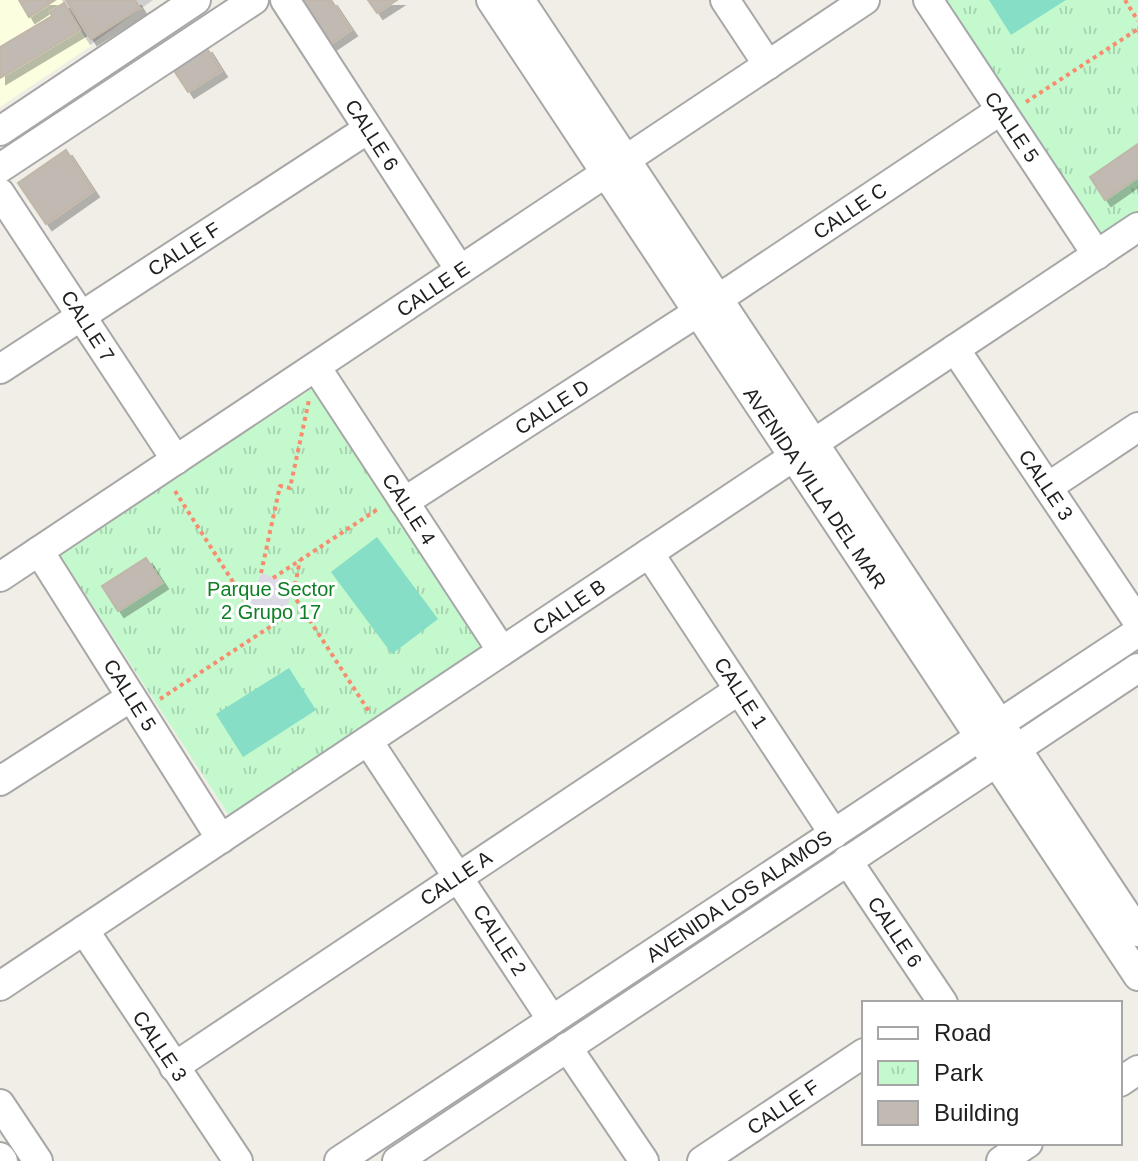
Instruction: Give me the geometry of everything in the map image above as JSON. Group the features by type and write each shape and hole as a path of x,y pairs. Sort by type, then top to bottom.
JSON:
{"street":[{"path":"0,131 196,0"},
{"path":"0,168 254,0"},
{"name":"CALLE 6","path":"285,0 460,270"},
{"name":"AVENIDA VILLA DEL MAR","path":"491,0 616,167 1007,755 1138,932"},
{"name":"AVENIDA VILLA DEL MAR","path":"520,0 616,167"},
{"path":"725,0 768,65"},
{"name":"CALLE E","path":"0,577 174,472 313,379 460,270 865,0"},
{"name":"CALLE 5","path":"928,0 1097,255"},
{"name":"CALLE C","path":"709,306 1003,113"},
{"name":"CALLE F","path":"0,369 368,129"},
{"name":"CALLE 7","path":"0,193 81,317 174,472"},
{"name":"CALLE B","path":"0,986 1138,227"},
{"name":"CALLE D","path":"402,498 709,306"},
{"name":"CALLE 3","path":"955,349 1138,622"},
{"name":"CALLE 4","path":"313,379 402,498 502,651"},
{"path":"1048,487 1138,427"},
{"name":"CALLE 5","path":"39,551 221,839"},
{"name":"CALLE 1","path":"649,553 834,834"},
{"name":"AVENIDA LOS ALAMOS","path":"339,1161 1138,632"},
{"name":"AVENIDA LOS ALAMOS","path":"397,1161 432,1152 567,1047 1138,668"},
{"name":"CALLE A","path":"174,1067 739,690"},
{"path":"0,781 136,704"},
{"name":"CALLE 2","path":"375,736 458,877 552,1020"},
{"name":"AVENIDA VILLA DEL MAR","path":"1007,755 1138,976"},
{"name":"CALLE 6","path":"847,860 940,1001"},
{"name":"CALLE 3","path":"84,930 238,1161"},
{"path":"567,1047 644,1161"},
{"name":"CALLE F","path":"702,1161 862,1054"},
{"path":"0,1104 38,1161"},
{"path":"1001,1161 1025,1145"}],"path":[{"path":"1125,0 1138,21"},
{"path":"1003,113 1138,29"},
{"path":"298,400 313,379"},
{"path":"313,379 319,404"},
{"path":"261,573 280,486 290,488 313,379"},
{"path":"174,472 249,607"},
{"path":"273,578 402,498"},
{"path":"295,585 300,560"},
{"path":"292,593 375,736"},
{"path":"136,704 282,619"}],"shaded area":[{"path":"0,0 62,0 91,46 0,107"},
{"path":"62,0 153,0 90,45"},
{"path":"261,573 295,585 282,619 249,607"}],"green space":[{"path":"945,0 1138,0 1138,212 1099,238"},
{"path":"989,0 1066,0 1011,35"},
{"name":"Parque Sector 2 Grupo 17","path":"314,387 484,647 231,818 59,554"},
{"path":"377,537 438,619 392,654 331,572"},
{"path":"289,668 316,710 243,757 216,714"}],"building":[{"path":"19,0 55,0 29,17"},
{"path":"66,0 135,0 140,8 91,39"},
{"path":"302,0 331,0 351,30 330,44"},
{"path":"368,0 397,0 377,13"},
{"path":"64,3 80,30 0,78 0,47 52,16 50,12"},
{"path":"206,47 221,71 188,92 173,69"},
{"path":"1138,144 1138,177 1105,200 1090,177"},
{"path":"66,150 93,191 46,224 18,183"},
{"path":"146,558 162,583 118,611 102,586"}]}
